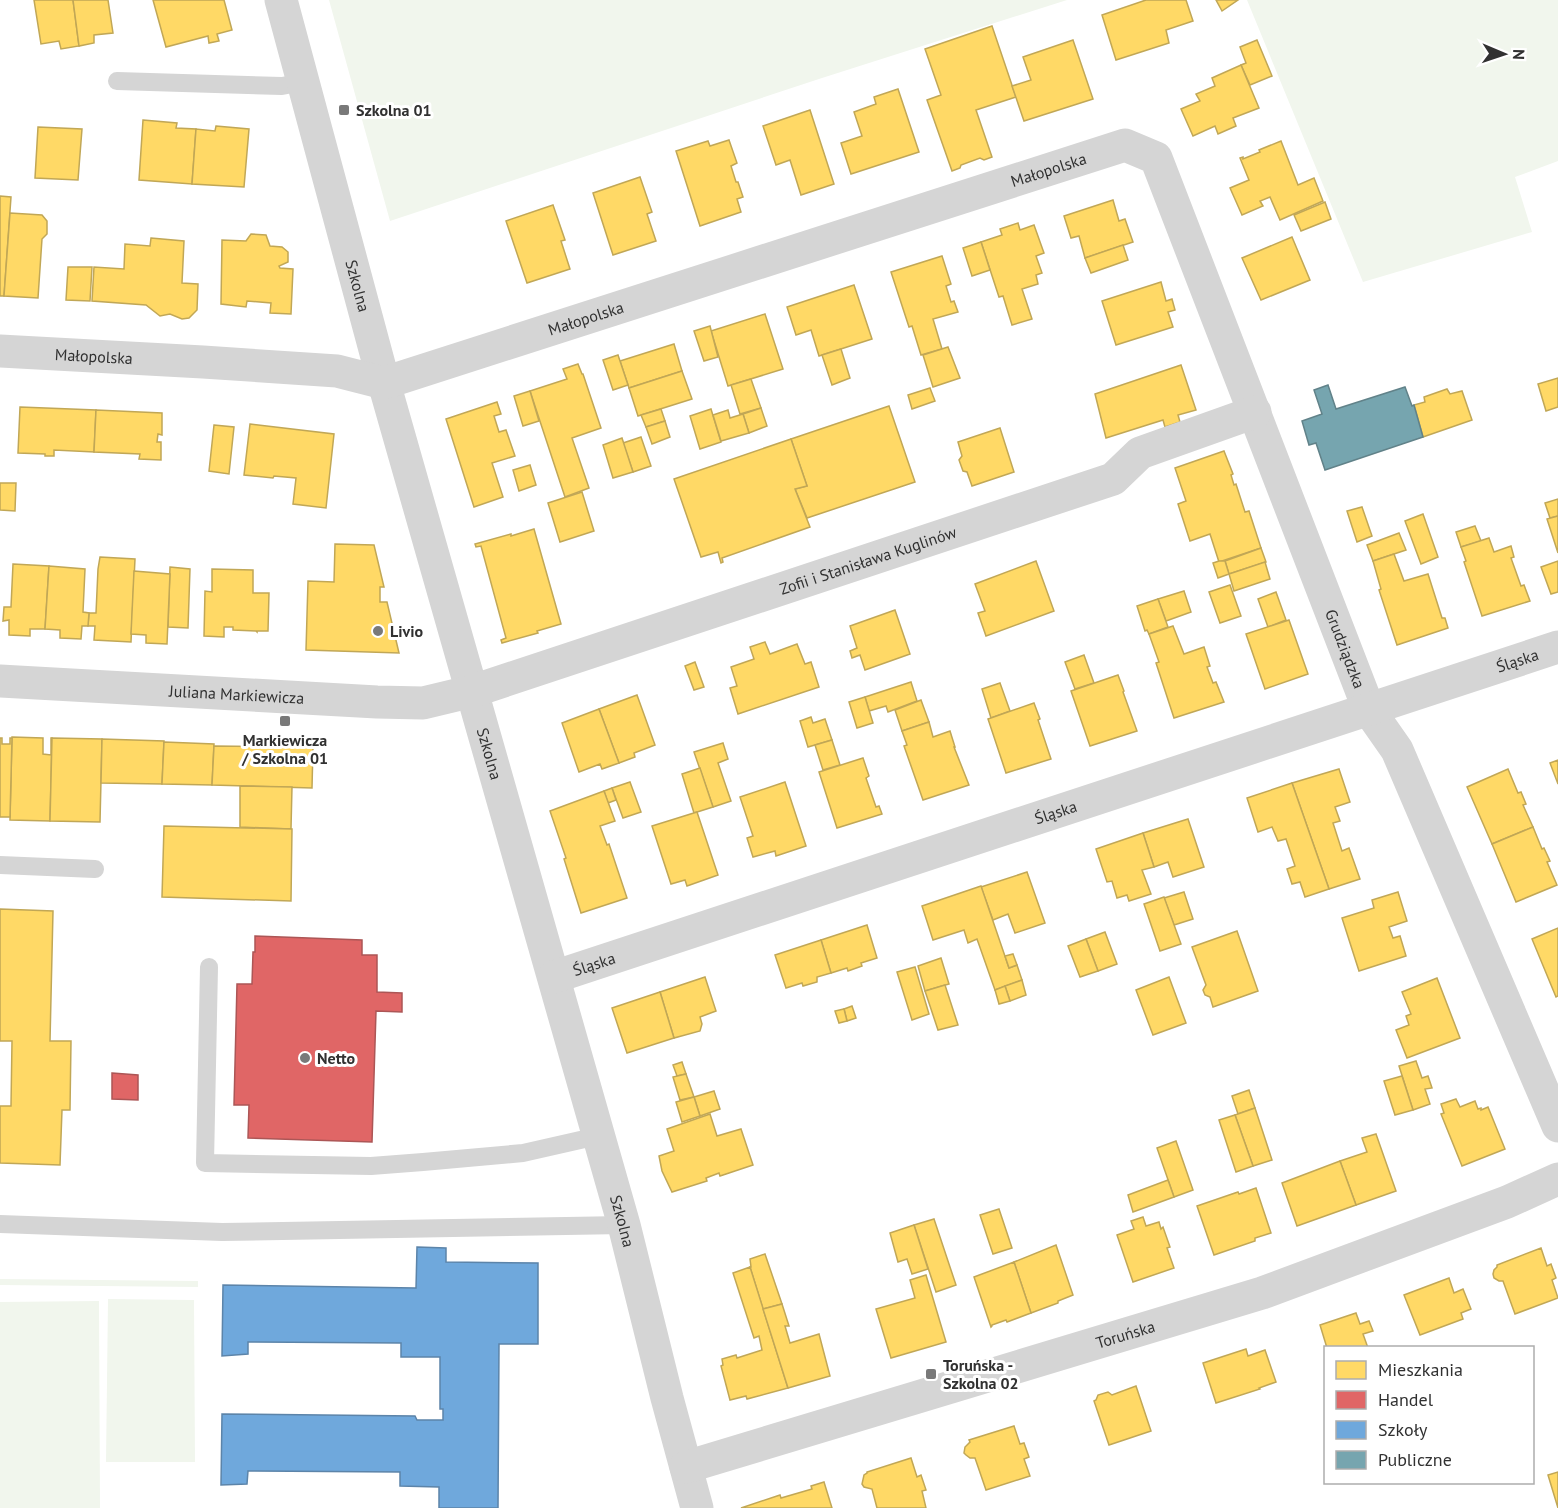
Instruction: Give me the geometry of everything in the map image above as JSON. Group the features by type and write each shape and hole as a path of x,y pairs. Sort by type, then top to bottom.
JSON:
{"street":[{"name":"Szkolna","path":"280,0 384,383 624,1225 697,1508"},
{"name":"Małopolska","path":"0,351 337,371 384,383 1125,145 1155,158"},
{"name":"Grudziądzka","path":"1155,158 1369,710 1398,750 1558,1126"},
{"name":"Zofii i Stanisława Kuglinów","path":"472,691 1113,479 1140,453 1255,412"},
{"name":"Śląska","path":"554,977 1558,647"},
{"name":"Juliana Markiewicza","path":"0,681 423,703 472,691"},
{"name":"Toruńska","path":"686,1467 1262,1293 1507,1202 1558,1179"}],"lane":[{"path":"117,81 282,86 303,82"},
{"path":"0,865 95,869"},
{"path":"209,967 205,1163 371,1166 523,1153 598,1136"},
{"path":"0,1224 222,1232 624,1225"}],"shaded area":[{"path":"329,0 1067,0 822,78 390,221"},
{"path":"1247,0 1558,0 1558,161 1515,177 1532,232 1363,282"},
{"path":"0,1279 198,1281 198,1287 0,1285"},
{"path":"108,1299 194,1300 195,1462 106,1462"},
{"path":"99,1301 100,1508 0,1508 0,1302"}],"building: Mieszkania":[{"path":"34,0 73,0 79,46 61,49 59,41 41,44"},
{"path":"73,0 108,0 113,33 94,35 94,43 79,46"},
{"path":"153,0 224,0 232,30 217,34 219,41 209,43 208,36 166,47"},
{"path":"1146,0 1186,0 1193,21 1166,30 1169,43 1116,60 1102,15"},
{"path":"1216,0 1238,0 1222,11"},
{"path":"992,26 1016,97 976,110 992,157 984,160 980,158 952,171 927,100 941,95 925,49"},
{"path":"1073,40 1093,99 1024,121 1012,86 1031,80 1023,57"},
{"path":"1257,40 1272,76 1250,85 1241,65 1246,63 1240,47"},
{"path":"1241,65 1259,108 1233,118 1236,126 1218,134 1215,126 1193,136 1181,109 1200,101 1196,94 1215,86 1212,78"},
{"path":"898,89 919,152 851,174 841,143 862,136 854,112 876,104 874,97"},
{"path":"810,110 834,184 801,195 790,160 776,165 763,126"},
{"path":"143,120 177,123 176,128 196,129 192,184 139,180"},
{"path":"216,126 249,129 244,187 192,184 196,129 215,131"},
{"path":"38,127 82,129 78,180 35,178"},
{"path":"729,140 737,163 731,166 743,197 737,199 741,212 700,226 676,151 708,141 710,146"},
{"path":"1281,141 1298,185 1314,178 1323,201 1280,220 1270,197 1260,201 1263,206 1242,215 1230,188 1249,180 1240,158 1243,157 1243,159 1260,152 1259,150"},
{"path":"640,177 652,212 647,214 656,241 613,255 593,193"},
{"path":"0,196 11,197 4,296 0,296"},
{"path":"1113,200 1119,221 1125,219 1133,242 1085,258 1079,236 1071,238 1064,216"},
{"path":"1325,202 1331,219 1301,231 1294,215"},
{"path":"553,205 565,240 561,241 570,269 527,283 506,221"},
{"path":"10,213 42,215 47,221 47,234 42,239 38,298 4,296"},
{"path":"1018,223 1020,230 1034,225 1044,253 1036,256 1042,273 1036,275 1038,284 1022,289 1032,319 1012,325 1003,296 999,297 981,242 1002,235 1000,229"},
{"path":"251,234 266,235 270,246 282,247 288,252 288,262 279,266 293,269 291,314 270,313 271,303 247,301 246,307 221,304 222,240 246,241"},
{"path":"1292,237 1310,280 1261,300 1242,258"},
{"path":"151,238 184,241 182,283 198,284 197,310 189,318 182,319 170,314 160,316 146,305 92,301 94,267 124,269 125,244 150,246"},
{"path":"981,242 990,270 972,276 963,248"},
{"path":"1123,245 1128,260 1091,273 1085,258"},
{"path":"942,256 951,284 946,286 951,302 954,301 958,312 933,319 942,349 921,355 891,272"},
{"path":"68,267 92,267 90,301 66,300"},
{"path":"1161,282 1166,301 1172,299 1175,310 1168,312 1173,327 1116,345 1102,301"},
{"path":"854,285 872,339 819,356 811,330 796,335 787,307"},
{"path":"765,314 783,369 728,386 711,331"},
{"path":"710,326 718,357 704,361 694,331"},
{"path":"674,344 682,371 629,388 620,361"},
{"path":"948,347 960,378 933,387 923,355"},
{"path":"841,349 850,378 832,385 822,355"},
{"path":"618,355 628,385 613,390 603,360"},
{"path":"578,364 601,428 572,438 589,488 565,497 530,391 567,379 563,369"},
{"path":"1181,365 1196,410 1178,415 1180,422 1165,427 1163,420 1106,438 1095,394"},
{"path":"682,371 692,399 638,416 629,388"},
{"path":"1558,378 1558,407 1546,411 1538,384"},
{"path":"751,379 761,408 740,414 731,385"},
{"path":"930,388 935,401 912,409 908,395"},
{"path":"1447,389 1450,394 1462,391 1472,420 1423,437 1414,405 1425,402 1424,397"},
{"path":"530,391 539,421 523,426 514,396"},
{"path":"497,402 501,414 494,416 499,432 506,430 515,456 492,463 503,497 474,507 446,419"},
{"path":"889,406 915,482 807,518 795,489 807,486 791,439"},
{"path":"20,407 96,410 94,452 54,450 54,456 18,453"},
{"path":"761,408 767,426 749,433 743,414"},
{"path":"661,409 665,421 646,427 641,415"},
{"path":"711,409 721,442 700,449 690,416"},
{"path":"96,410 162,413 162,435 158,434 157,442 161,442 161,460 139,459 140,454 94,452"},
{"path":"728,410 730,418 743,414 749,433 721,441 713,415"},
{"path":"665,421 670,437 652,444 646,427"},
{"path":"250,424 334,434 326,508 293,504 296,478 244,475"},
{"path":"214,425 234,427 229,474 209,471"},
{"path":"1000,428 1014,472 972,486 959,460 962,456 958,442"},
{"path":"641,437 651,466 633,472 623,443"},
{"path":"622,438 633,472 613,478 603,445"},
{"path":"791,439 807,486 795,489 810,527 722,558 721,563 718,552 701,557 674,479"},
{"path":"1224,451 1233,474 1231,475 1234,485 1236,484 1245,512 1249,511 1261,548 1219,562 1210,534 1190,541 1178,504 1186,501 1175,468"},
{"path":"530,465 536,485 519,491 513,470"},
{"path":"0,483 16,483 15,511 0,510"},
{"path":"582,492 594,531 560,542 548,503"},
{"path":"1558,499 1558,516 1550,518 1545,503"},
{"path":"1362,507 1372,536 1357,542 1347,511"},
{"path":"1423,514 1438,557 1421,564 1405,521"},
{"path":"1558,516 1558,553 1547,519"},
{"path":"1475,526 1481,541 1461,547 1456,532"},
{"path":"534,529 561,624 502,643 501,640 506,638 481,546 476,547 475,544"},
{"path":"1399,533 1406,550 1373,561 1367,545"},
{"path":"1489,538 1494,552 1511,546 1514,557 1511,558 1521,586 1524,585 1530,601 1482,616 1461,547"},
{"path":"335,544 374,545 384,587 380,587 380,602 387,602 399,653 306,650 308,581 334,582"},
{"path":"1261,548 1266,562 1229,574 1225,561"},
{"path":"1394,554 1404,581 1428,574 1442,618 1445,618 1448,628 1397,645 1379,590 1381,589 1373,561"},
{"path":"100,557 135,559 131,642 94,640 95,626 88,626 89,613 96,613"},
{"path":"1036,561 1054,611 986,636 978,613 985,611 975,584"},
{"path":"1225,561 1229,574 1218,578 1213,563"},
{"path":"1558,561 1558,592 1551,594 1541,567"},
{"path":"1265,562 1270,579 1234,591 1229,574"},
{"path":"13,564 49,566 45,629 30,629 30,636 9,635 9,620 3,621 4,607 11,607"},
{"path":"49,566 85,569 83,612 89,613 88,626 82,626 81,639 60,638 60,630 45,629"},
{"path":"170,567 190,569 188,628 168,627"},
{"path":"212,569 253,570 253,593 269,593 268,631 233,630 233,627 224,627 224,637 204,636 205,591 212,592"},
{"path":"134,571 170,574 167,644 146,643 146,635 131,634"},
{"path":"1230,585 1241,616 1220,623 1209,592"},
{"path":"1184,591 1191,612 1166,621 1158,599"},
{"path":"1276,592 1286,620 1268,627 1258,599"},
{"path":"1158,599 1168,627 1149,634 1147,630 1145,631 1137,606"},
{"path":"895,610 910,654 865,670 860,655 852,658 850,651 857,648 850,626"},
{"path":"1289,620 1308,674 1265,689 1246,634"},
{"path":"1173,626 1184,654 1204,647 1210,666 1207,667 1224,702 1174,718 1149,634"},
{"path":"765,642 770,654 797,644 805,664 811,662 819,687 738,714 730,688 737,686 731,667 754,659 750,647"},
{"path":"1084,655 1094,683 1075,689 1065,662"},
{"path":"695,662 704,687 694,690 685,666"},
{"path":"1118,675 1137,731 1090,746 1071,691"},
{"path":"911,682 917,701 888,712 886,706 869,711 865,697"},
{"path":"1000,683 1010,711 991,718 982,689"},
{"path":"637,695 655,745 634,753 635,757 619,763 599,709"},
{"path":"865,697 873,723 857,728 849,702"},
{"path":"921,700 929,722 902,731 895,710"},
{"path":"1034,703 1051,759 1006,773 988,719"},
{"path":"599,709 619,763 602,769 600,764 579,772 562,723"},
{"path":"811,717 813,723 825,719 832,740 808,747 800,721"},
{"path":"929,722 933,737 950,731 969,785 923,800 904,746 907,745 902,731"},
{"path":"12,737 43,738 43,754 51,755 52,738 50,821 10,820"},
{"path":"0,738 2,738 2,744 10,744 10,738 12,738 10,817 0,817"},
{"path":"52,738 102,739 100,822 50,821"},
{"path":"102,739 164,741 162,784 101,783"},
{"path":"832,740 840,765 823,770 815,745"},
{"path":"164,742 214,744 212,785 162,784"},
{"path":"723,743 728,759 718,763 731,801 713,807 694,752"},
{"path":"214,746 313,747 312,788 212,785"},
{"path":"863,758 869,776 866,778 876,807 879,806 882,814 837,828 819,772"},
{"path":"1558,760 1558,784 1550,763"},
{"path":"700,768 713,807 694,813 682,774"},
{"path":"1339,769 1350,802 1335,807 1340,821 1333,823 1342,851 1349,848 1360,879 1329,889 1292,783"},
{"path":"1508,769 1518,793 1521,792 1526,804 1523,805 1533,827 1492,844 1467,787"},
{"path":"630,782 641,812 623,818 612,788"},
{"path":"785,782 806,846 776,856 775,851 753,857 747,838 753,836 740,797"},
{"path":"1292,783 1329,889 1305,897 1300,882 1292,884 1287,869 1295,866 1286,839 1278,841 1272,827 1258,832 1247,798"},
{"path":"240,786 292,787 291,829 240,827"},
{"path":"612,788 616,800 608,803 604,791"},
{"path":"604,791 615,821 600,826 607,845 609,844 627,898 581,913 550,811"},
{"path":"697,812 718,875 687,886 685,880 671,884 652,826"},
{"path":"1188,819 1204,867 1173,877 1168,862 1154,867 1143,833"},
{"path":"164,826 292,829 291,901 162,897"},
{"path":"1533,827 1550,861 1547,862 1557,885 1516,902 1492,844"},
{"path":"1143,833 1154,867 1142,870 1151,894 1129,901 1127,895 1117,898 1112,881 1107,882 1096,849"},
{"path":"1027,872 1045,923 1015,933 1008,914 993,920 981,887"},
{"path":"981,886 1009,968 1017,965 1022,980 995,990 977,939 968,943 964,930 933,940 922,906"},
{"path":"1184,892 1193,919 1174,925 1164,898"},
{"path":"1398,892 1407,921 1389,927 1393,938 1400,936 1406,956 1359,971 1342,918 1374,908 1372,900"},
{"path":"1164,897 1181,944 1160,951 1144,904"},
{"path":"0,909 53,911 50,1041 71,1041 70,1110 62,1110 60,1165 0,1163 0,1106 11,1106 12,1041 0,1041"},
{"path":"867,925 877,958 861,963 862,966 848,971 847,968 831,973 821,940"},
{"path":"1558,928 1558,996 1556,997 1532,939"},
{"path":"1237,931 1258,991 1213,1007 1210,997 1205,995 1203,990 1206,985 1192,947"},
{"path":"1105,932 1117,964 1098,971 1086,939"},
{"path":"1086,939 1098,971 1080,977 1068,946"},
{"path":"821,940 831,973 817,977 817,982 803,986 802,983 786,988 775,955"},
{"path":"1013,954 1017,965 1009,968 1005,956"},
{"path":"941,958 949,984 925,991 918,966"},
{"path":"915,967 929,1014 912,1020 897,972"},
{"path":"705,977 716,1011 700,1017 702,1024 700,1031 674,1038 660,992"},
{"path":"1169,977 1186,1023 1153,1035 1136,990"},
{"path":"1437,978 1460,1038 1407,1058 1396,1030 1409,1025 1406,1016 1411,1014 1402,992"},
{"path":"1022,980 1026,995 1010,1001 1005,986"},
{"path":"945,985 958,1025 938,1030 925,991"},
{"path":"1005,986 1010,1001 999,1004 995,990"},
{"path":"660,992 674,1038 627,1053 612,1008"},
{"path":"852,1006 856,1018 847,1021 844,1009"},
{"path":"844,1009 847,1021 839,1023 835,1011"},
{"path":"1416,1061 1422,1078 1428,1076 1432,1088 1425,1089 1430,1104 1413,1110 1399,1066"},
{"path":"682,1062 686,1074 677,1076 673,1065"},
{"path":"686,1074 694,1097 680,1100 673,1077"},
{"path":"1402,1076 1413,1110 1395,1115 1384,1081"},
{"path":"1249,1090 1255,1108 1238,1114 1232,1096"},
{"path":"714,1091 720,1109 700,1116 694,1097"},
{"path":"694,1097 700,1116 682,1122 676,1102"},
{"path":"1456,1099 1460,1107 1475,1101 1478,1109 1488,1107 1505,1149 1462,1166 1441,1114 1444,1113 1441,1104"},
{"path":"1255,1108 1272,1160 1253,1166 1235,1115"},
{"path":"710,1114 717,1136 741,1129 753,1165 720,1176 719,1173 706,1178 707,1181 672,1192 662,1171 659,1156 674,1151 667,1129"},
{"path":"1235,1115 1253,1166 1236,1172 1219,1120"},
{"path":"1376,1134 1396,1191 1356,1205 1340,1161 1367,1152 1362,1138"},
{"path":"1176,1141 1193,1190 1174,1197 1157,1148"},
{"path":"1340,1161 1356,1205 1297,1226 1282,1183"},
{"path":"1168,1180 1174,1197 1133,1212 1128,1195"},
{"path":"1256,1188 1271,1233 1214,1255 1197,1206"},
{"path":"999,1209 1012,1248 993,1254 980,1215"},
{"path":"1143,1217 1146,1226 1159,1222 1161,1229 1163,1227 1174,1268 1133,1282 1117,1235 1134,1229 1131,1221"},
{"path":"934,1219 956,1285 936,1292 914,1225"},
{"path":"914,1225 928,1269 912,1274 907,1259 898,1262 890,1233"},
{"path":"1056,1245 1073,1295 1031,1313 1014,1262"},
{"path":"1541,1248 1547,1266 1551,1264 1556,1278 1552,1280 1558,1298 1515,1314 1503,1281 1494,1278 1494,1270 1497,1265"},
{"path":"765,1254 782,1304 763,1309 750,1267 750,1259"},
{"path":"1014,1262 1031,1313 991,1327 974,1277"},
{"path":"750,1267 788,1388 747,1399 746,1396 730,1400 721,1366 723,1365 722,1359 736,1355 737,1358 762,1350 759,1336 754,1338 733,1273"},
{"path":"926,1275 946,1342 891,1358 876,1309 915,1298 910,1280"},
{"path":"1449,1278 1454,1293 1463,1289 1471,1309 1461,1313 1463,1319 1420,1335 1404,1295"},
{"path":"782,1304 789,1326 785,1326 790,1343 819,1334 830,1376 788,1388 763,1309"},
{"path":"1356,1313 1360,1324 1369,1321 1373,1331 1363,1334 1367,1346 1326,1346 1320,1325"},
{"path":"1246,1349 1248,1356 1265,1350 1276,1382 1216,1403 1203,1363"},
{"path":"1136,1386 1151,1431 1109,1445 1094,1401 1098,1395 1108,1392 1112,1395"},
{"path":"1014,1426 1020,1444 1024,1443 1029,1457 1024,1459 1030,1476 986,1490 975,1458 970,1458 964,1453 965,1447 970,1442 969,1440"},
{"path":"911,1458 917,1477 921,1475 926,1490 922,1491 926,1508 877,1508 872,1489 862,1484 864,1475 867,1472"},
{"path":"1558,1472 1558,1508 1548,1475"},
{"path":"824,1482 832,1508 741,1508 780,1495 781,1498 812,1489 811,1486"}],"building: Handel":[{"name":"Netto","path":"255,936 362,940 362,955 377,955 377,992 402,993 402,1012 376,1011 372,1142 248,1138 249,1105 234,1105 237,984 252,984"},
{"path":"112,1073 138,1075 138,1100 112,1099"}],"building: Szkoły":[{"path":"417,1247 446,1248 446,1262 538,1263 538,1344 499,1344 498,1508 439,1508 439,1487 400,1486 400,1472 248,1471 247,1484 221,1485 222,1414 415,1416 417,1420 443,1420 443,1409 440,1409 440,1357 401,1357 401,1343 248,1342 248,1354 222,1356 223,1285 416,1288"}],"building: Publiczne":[{"path":"1328,385 1336,409 1405,387 1412,406 1414,405 1423,437 1325,470 1316,443 1309,445 1302,421 1322,414 1314,390"}],"place":[{"name":"Szkolna 01","path":"344,110"},
{"name":"Livio","path":"378,631"},
{"name":"Markiewicza / Szkolna 01","path":"285,721"},
{"name":"Netto","path":"305,1058"},
{"name":"Toruńska - Szkolna 02","path":"931,1374"}]}
